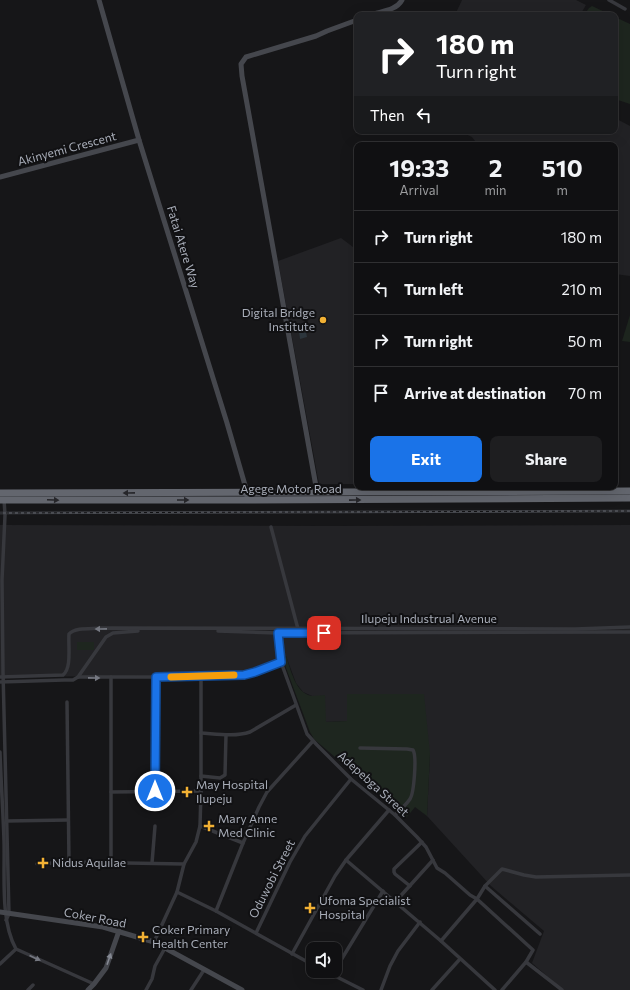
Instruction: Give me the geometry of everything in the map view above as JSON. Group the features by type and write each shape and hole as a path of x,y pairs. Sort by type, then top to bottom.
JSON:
{"highway":[{"name":"Agege Motor Road","path":"2,497 247,492 630,491"},
{"name":"Agege Motor Road","path":"2,497 31,499 247,500 630,498"}],"street":[{"name":"Fatai Atere Way","path":"99,0 139,140 227,423 247,492 247,500"},
{"path":"380,12 391,9 400,4 402,0"},
{"path":"609,0 625,9"},
{"path":"317,492 241,64 246,57 316,36 354,21"},
{"name":"Akinyemi Crescent","path":"0,177 139,140"},
{"path":"2,497 5,515 2,580 1,677 6,821 3,828"},
{"path":"271,527 298,629"},
{"name":"Ilupeju Industrual Avenue","path":"1,677 63,675 67,672 68,666 69,634 78,630 101,628 575,629 630,627"},
{"name":"Ilupeju Industrual Avenue","path":"78,677 106,637 113,633 134,631 278,633 630,632"},
{"name":"Adepebga Street","path":"278,633 281,662 305,731 313,741 352,778 395,815 422,842 437,868 470,895 478,897 533,950 526,962"},
{"path":"2,682 73,680 78,677 201,677 244,675 281,662"},
{"path":"111,677 111,864"},
{"path":"155,791 156,677"},
{"path":"154,942 177,892 184,864 196,842 200,826 201,677"},
{"path":"67,702 69,862"},
{"path":"201,733 226,735 244,734 296,705"},
{"path":"201,776 220,778 225,775 226,735"},
{"path":"216,911 259,806 267,792 313,741"},
{"path":"360,748 407,749 413,750 415,753 411,798 395,815"},
{"path":"0,752 4,913 10,941 16,949 94,984"},
{"name":"Oduwobi Street","path":"256,933 290,862 306,836 352,778"},
{"path":"111,792 201,791"},
{"path":"292,954 324,893 346,860 389,810"},
{"path":"6,821 68,820"},
{"path":"152,863 155,826"},
{"path":"200,826 243,843"},
{"path":"410,886 394,872 394,869 422,842"},
{"path":"346,860 441,940 494,990"},
{"path":"396,901 433,860"},
{"path":"37,864 69,862 111,864 184,864"},
{"path":"441,940 478,897 485,886 502,869 536,877 630,875"},
{"path":"485,886 540,934"},
{"path":"342,959 383,891"},
{"path":"177,892 216,911 306,961"},
{"name":"Coker Road","path":"4,913 103,927 154,942 242,990"},
{"path":"381,990 390,966 398,951 420,922"},
{"path":"88,990 106,968 119,931"},
{"path":"146,990 152,979 155,966 165,948"},
{"path":"0,964 16,949"},
{"path":"432,990 460,959"},
{"path":"502,990 526,962 562,990"},
{"path":"191,990 204,970"},
{"path":"342,977 363,990"},
{"path":"28,990 33,985"}],"shaded area":[{"path":"462,0 576,0 586,5 582,12 456,12"},
{"path":"592,6 605,12 586,12"},
{"path":"618,18 630,24 630,104 618,100"},
{"path":"618,120 630,126 630,276 618,274 618,142 476,142 472,137 466,134 618,134"},
{"name":"Digital Bridge Institute","path":"341,238 354,247 354,484 319,484 278,261"},
{"path":"630,315 630,342 622,341"},
{"path":"304,323 307,337 300,339 298,324"},
{"path":"0,525 630,525 630,990 563,990 532,963 544,931 491,886 427,816 430,754 347,694 347,721 325,722 312,696 303,692 296,683 286,656 283,660 276,661 241,675 0,677"},
{"path":"77,642 94,642 94,650 77,650"},
{"path":"286,656 294,680 301,690 312,696 325,695 326,722 347,721 347,694 424,694 430,754 427,816 415,807 406,818 314,739 283,660"}],"railway":[{"path":"0,513 630,511"}],"slow traffic":[{"path":"171,677 234,675"}],"place":[{"name":"Digital Bridge Institute","path":"323,320"},
{"name":"May Hospital Ilupeju","path":"187,792"},
{"name":"Mary Anne Med Clinic","path":"209,826"},
{"name":"Nidus Aquilae","path":"43,863"},
{"name":"Ufoma Specialist Hospital","path":"310,908"},
{"name":"Coker Primary Health Center","path":"143,937"}],"route":[{"path":"155,791 156,677 247,675 281,662 278,633 324,633"}]}
